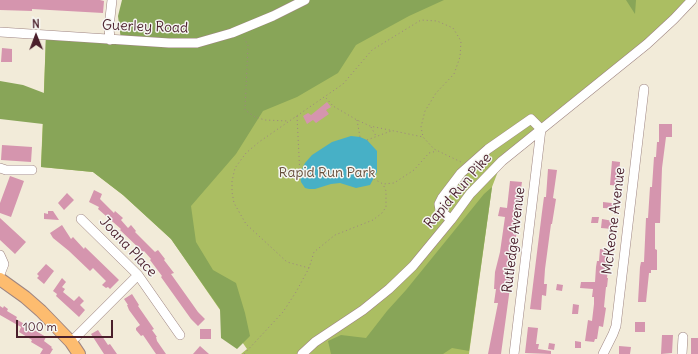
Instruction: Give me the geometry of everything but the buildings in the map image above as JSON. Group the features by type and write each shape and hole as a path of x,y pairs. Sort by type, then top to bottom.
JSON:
{"main road":[{"path":"0,280 26,297 52,321 71,342 79,354"}],"street":[{"path":"110,40 109,23 112,0"},
{"name":"Guerley Road","path":"0,32 185,44 212,40 240,30 305,0"},
{"path":"693,0 698,6"},
{"name":"Rapid Run Pike","path":"302,354 315,342 357,314 389,289 413,266 451,220 470,194 484,179 516,149 652,40 693,0"},
{"name":"McKeone Avenue","path":"603,354 616,326 644,89"},
{"path":"451,220 440,210 439,204 461,173 488,149 531,119 541,129"},
{"name":"Rutledge Avenue","path":"514,354 541,129"},
{"path":"0,168 6,170 32,170"},
{"name":"Joana Place","path":"81,219 138,275 180,335"},
{"path":"0,255 4,264 0,274"},
{"path":"71,342 138,275"},
{"path":"682,337 682,354"}],"path":[{"path":"308,268 287,262 246,224 234,203 232,181 235,168 246,153 288,121 343,84 372,50 421,20 437,20 453,28 461,41 460,57 454,74 436,94 425,111 421,127 423,137"},
{"path":"240,30 248,45 246,110 255,117 265,120 288,121"},
{"path":"325,97 333,106 357,120 370,126 423,137 438,151 469,166"},
{"path":"297,116 300,176"},
{"path":"357,120 360,137"},
{"path":"370,126 376,136"},
{"path":"367,140 392,131"},
{"path":"374,179 383,184 394,183 414,170 429,153 438,151"},
{"path":"244,354 283,312 296,292 314,252 335,235 373,220 382,213 386,207 383,184"}],"green space":[{"path":"122,0 444,0 409,16 356,45 338,73 297,97 263,111 236,154 191,206 196,242 213,270 236,283 250,336 237,349 221,338 220,309 171,239 123,195 93,172 41,167 43,124 0,119 0,81 23,85 44,93 46,35 121,40 118,16"},
{"name":"Rapid Run Park","path":"305,0 692,0 674,19 502,161 492,187 469,354 241,354 247,349 171,239 123,195 93,172 41,167 46,35 121,41"},
{"path":"626,0 636,0 635,14"},
{"path":"492,187 469,351 452,348 443,354 331,354 328,341 341,335 366,338 484,194"}],"water":[{"path":"351,136 360,137 367,140 377,151 377,172 370,185 356,188 340,183 315,189 305,188 301,182 301,171 305,163 312,155 332,142"}]}
